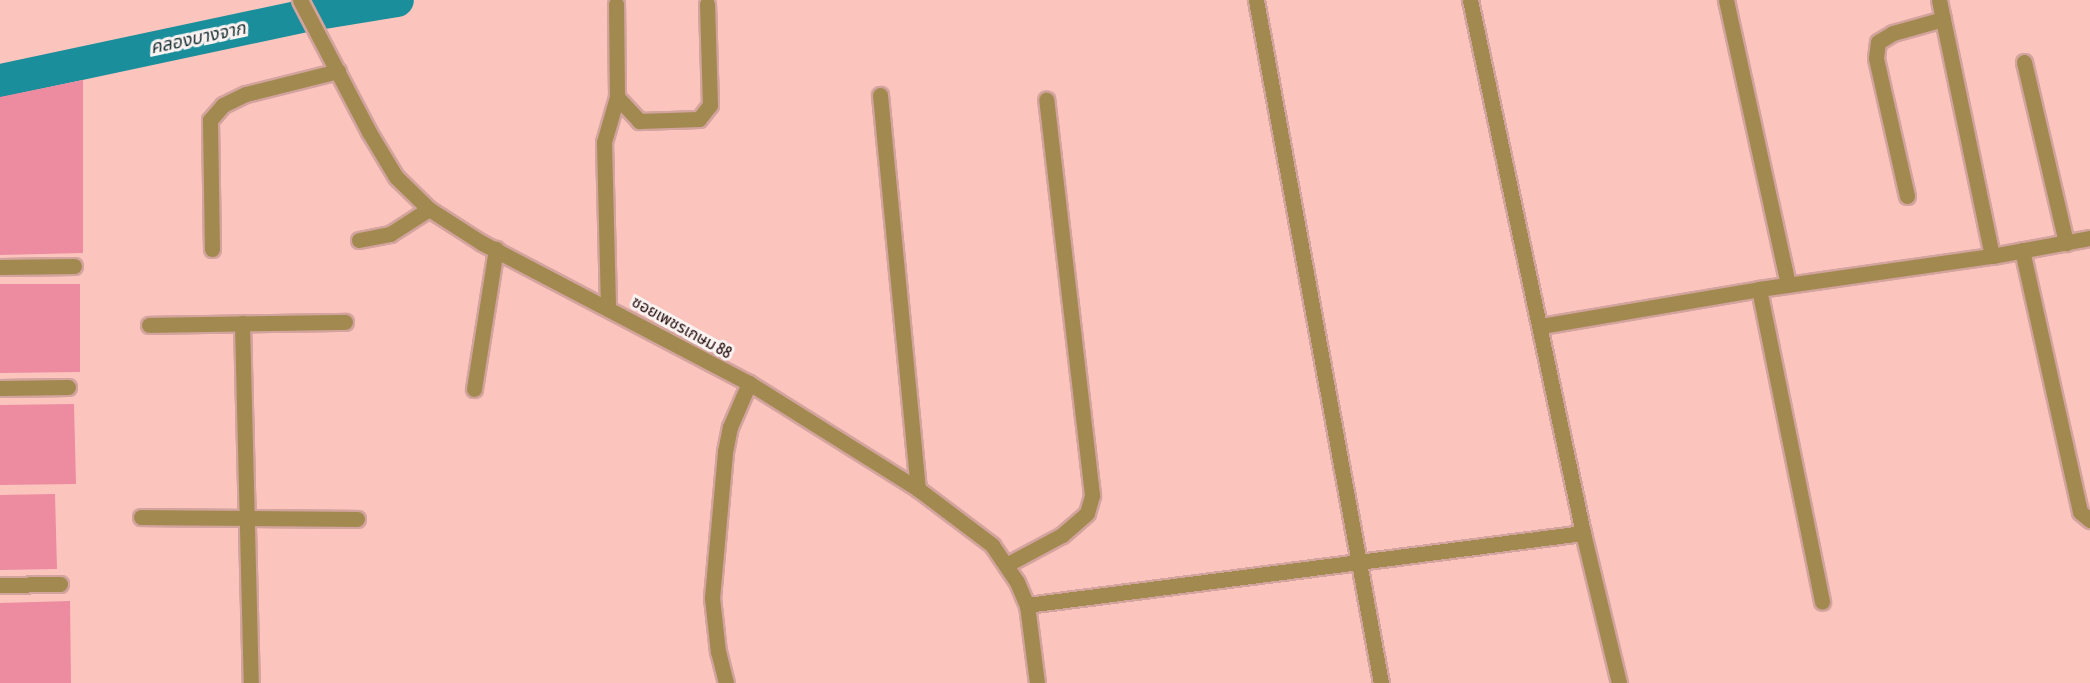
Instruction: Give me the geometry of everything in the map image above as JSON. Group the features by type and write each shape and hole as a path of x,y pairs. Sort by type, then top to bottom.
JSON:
{"street":[{"name":"ซอยเพชรเกษม 88","path":"300,0 369,132 396,177 429,209 496,249 608,306 749,383 918,489 992,545 1006,565 1027,605 1037,683"},
{"path":"1256,0 1358,563 1382,683"},
{"path":"1470,0 1583,533 1619,683"},
{"path":"1726,0 1788,284"},
{"path":"1939,0 1992,256"},
{"path":"608,306 604,142 617,97 616,4"},
{"path":"617,97 639,121 699,119 710,105 707,4"},
{"path":"1907,196 1876,58 1878,42 1893,33 1943,20"},
{"path":"2024,62 2066,243"},
{"path":"212,249 210,120 223,105 246,94 338,71"},
{"path":"880,95 918,489"},
{"path":"1006,565 1062,535 1087,513 1092,495 1046,100"},
{"path":"359,240 390,234 429,209"},
{"path":"1540,326 1788,284 1992,256 2090,238"},
{"path":"474,389 496,249"},
{"path":"2022,250 2080,512 2090,520"},
{"path":"0,267 74,266"},
{"path":"1759,289 1822,602"},
{"path":"149,325 345,322"},
{"path":"242,323 245,518 251,683"},
{"path":"726,683 718,652 712,598 724,452 730,427 749,383"},
{"path":"0,388 69,387"},
{"path":"141,517 357,519"},
{"path":"1027,605 1583,533"},
{"path":"0,585 60,584"}],"building":[{"path":"83,80 83,253 0,255 0,97"},
{"path":"0,284 80,284 80,372 0,373"},
{"path":"74,404 76,484 0,485 0,405"},
{"path":"55,494 57,569 0,570 0,495"},
{"path":"70,601 71,683 0,683 0,603"}],"waterway":[{"name":"คลองบางจาก","path":"0,80 305,15 397,0"}]}
